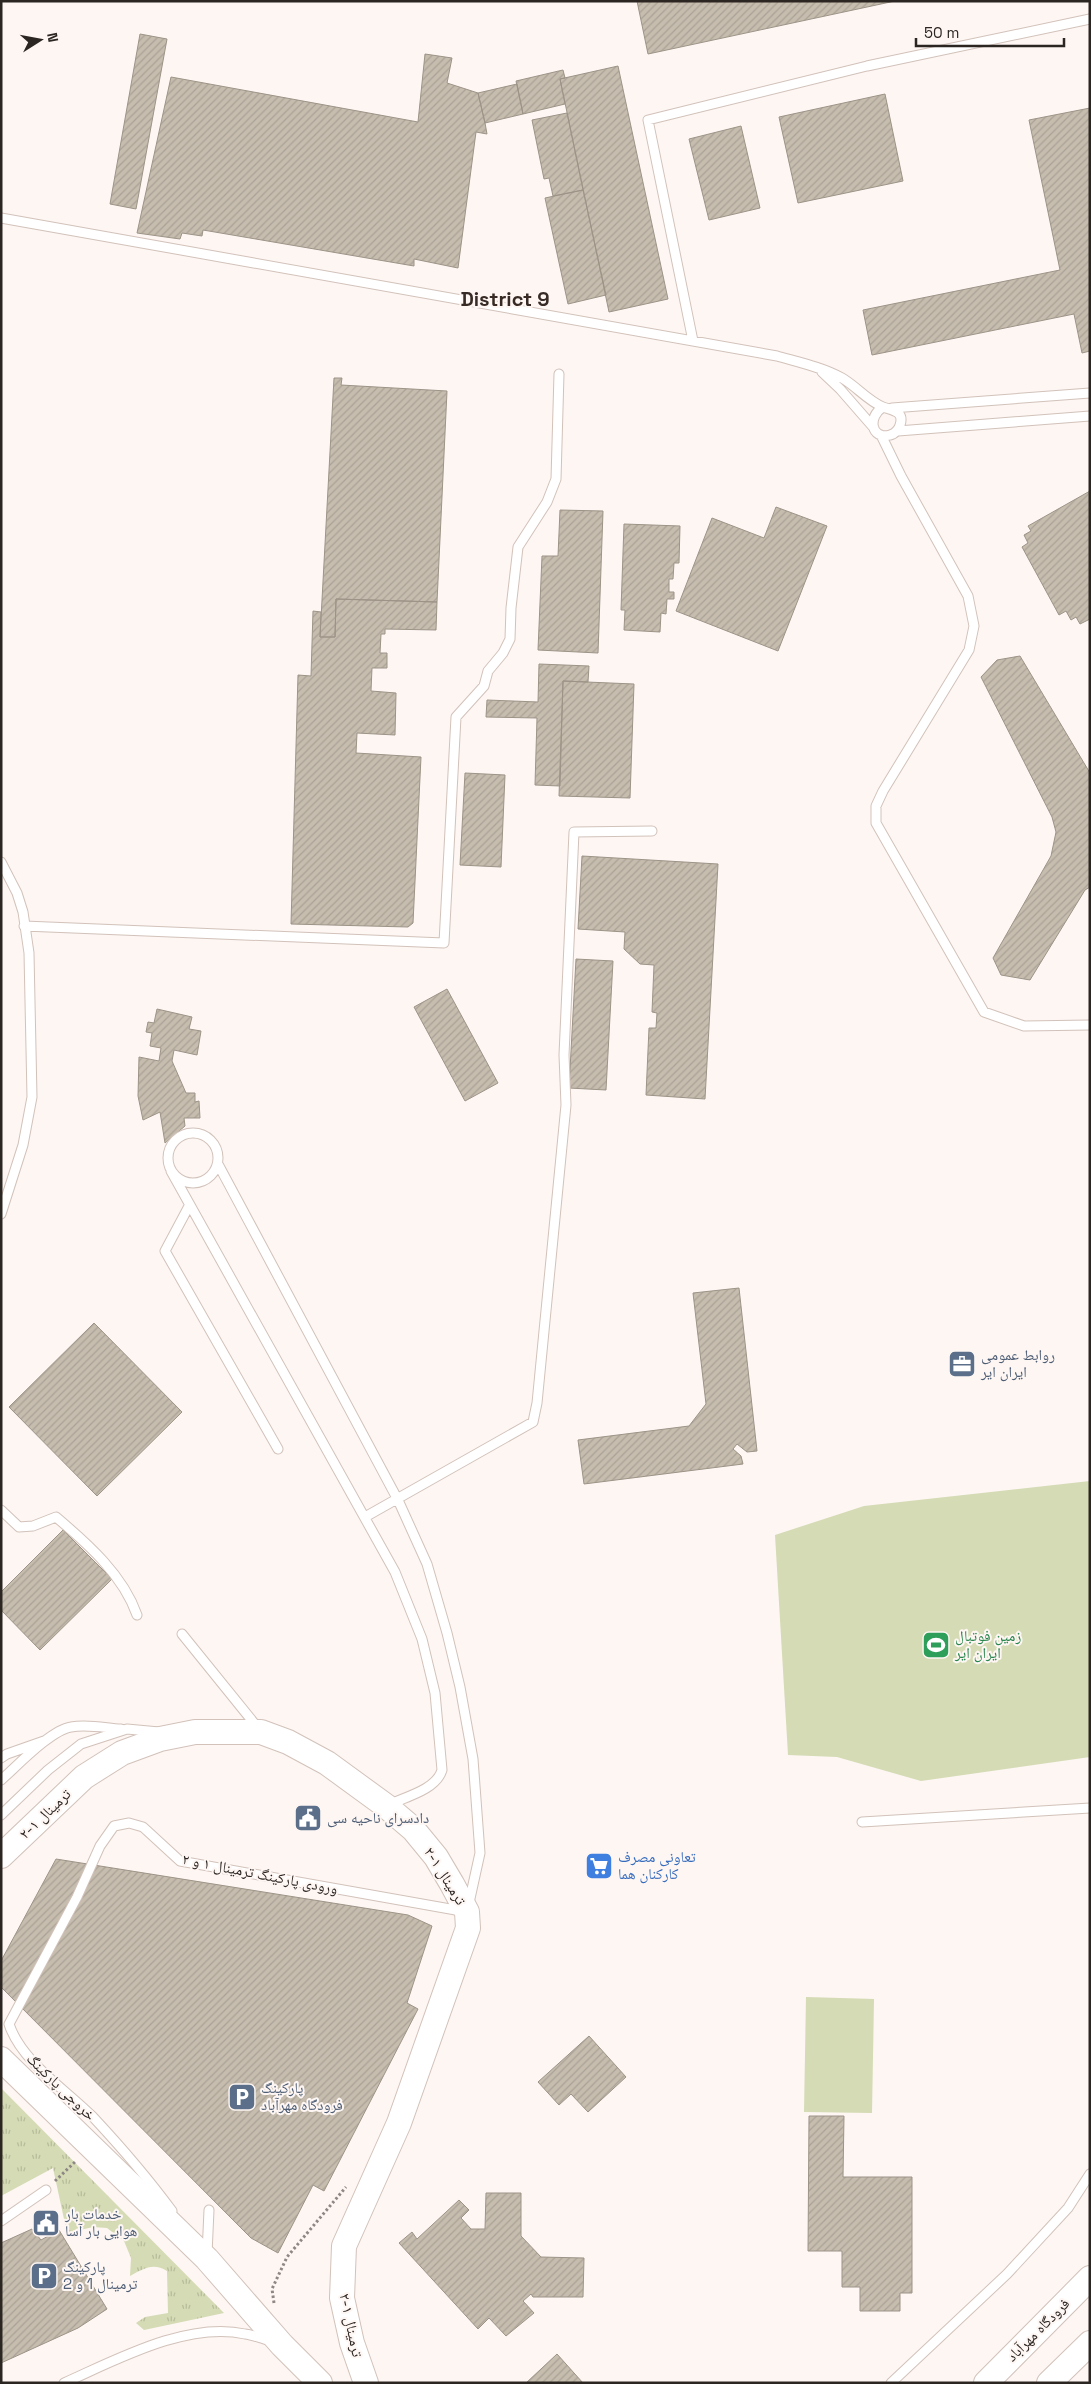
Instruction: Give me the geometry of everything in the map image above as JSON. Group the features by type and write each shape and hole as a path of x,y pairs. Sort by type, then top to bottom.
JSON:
{"main road":[{"name":"ترمینال ۱-۲","path":"1,1856 84,1777 122,1753 160,1739 182,1734 228,1730 261,1732 288,1742 321,1759 386,1806 413,1829 436,1857 467,1912 468,1928 399,2123 344,2246 342,2298 352,2343 366,2383"},
{"path":"1,2059 207,2259 282,2345 320,2383"},
{"name":"فرودگاه مهرآباد","path":"986,2383 1090,2278"},
{"path":"1049,2383 1090,2343"}],"lane":[{"path":"693,341 648,120 867,66 1090,19"},
{"path":"1,218 777,356 818,368 841,378 888,407 899,414 901,422 898,431"},
{"path":"818,368 840,389 877,432 890,436 898,431 1090,416"},
{"path":"24,926 444,943 456,717 484,686 488,671 503,653 510,639 511,608 518,547 547,502 556,479 558,374"},
{"path":"1090,394 888,407 875,412 872,420 900,476 968,596 974,626 968,650 883,791 876,806 876,823 984,1012 1024,1026 1090,1025"},
{"path":"365,1518 533,1422 537,1403 566,1105 564,1055 574,832 652,831"},
{"path":"1,862 17,893 29,953 32,1097 24,1145 1,1214"},
{"path":"386,1806 432,1784 440,1778 442,1770 434,1693 422,1640 395,1572 171,1170 168,1161 168,1151 172,1142 180,1135 189,1132 200,1133 212,1141 218,1154 218,1164 398,1500 427,1564 448,1633 473,1759 480,1853 467,1912"},
{"path":"171,1170 177,1178 196,1183 206,1180 218,1164"},
{"path":"190,1206 165,1251 278,1449"},
{"path":"1,1510 19,1527 33,1526 56,1517 86,1543 130,1595 138,1615"},
{"path":"182,1634 261,1732"},
{"path":"1,1780 49,1739 69,1727 87,1726 182,1734"},
{"path":"1,1815 48,1770 81,1744 126,1729"},
{"path":"1,1758 7,1754 49,1739"},
{"path":"862,1822 1090,1808"},
{"name":"ورودی پارکینگ ترمینال ۱ و ۲","path":"77,1897 100,1846 114,1826 129,1823 143,1827 180,1861 467,1912"},
{"name":"خروجی پارکینگ","path":"77,1897 9,2024 13,2037 22,2051 92,2116 142,2170 207,2259"},
{"path":"891,2383 1007,2274 1068,2208 1090,2174"},
{"path":"1,2221 46,2190"},
{"path":"207,2259 209,2210"},
{"path":"64,2383 148,2347 202,2333 244,2333 282,2345"}],"path":[{"path":"46,2190 90,2146"},
{"path":"275,2308 272,2289 287,2257 349,2183"}],"green space":[{"name":"زمین فوتبال ایران ایر","path":"1090,1481 1090,1757 921,1781 837,1757 788,1755 775,1535 864,1506"},
{"path":"806,1997 874,1999 872,2113 804,2112"},
{"path":"1,2088 224,2313 144,2330 136,2323 145,2317 168,2313 167,2271 162,2268 153,2267 130,2276 131,2258 124,2241 107,2228 93,2227 67,2233 53,2168 1,2196"}],"building":[{"path":"637,1 895,1 648,54"},
{"path":"140,34 167,39 136,209 110,204"},
{"path":"425,54 452,58 447,83 478,93 487,134 476,132 458,268 414,259 414,266 203,230 202,236 182,233 180,239 137,233 171,77 418,122"},
{"path":"618,66 668,299 609,312 560,79"},
{"path":"563,70 565,78 560,79 565,104 523,114 516,81"},
{"path":"517,84 523,114 485,123 478,93"},
{"path":"885,94 903,181 798,203 779,117"},
{"path":"1090,108 1090,351 1082,353 1074,314 872,355 863,310 1060,270 1029,120"},
{"path":"567,113 583,190 553,196 549,178 544,179 532,120"},
{"path":"741,126 760,208 709,220 689,139"},
{"path":"583,190 606,295 568,304 545,198"},
{"path":"334,378 342,378 341,385 447,391 437,602 336,599 335,637 320,637"},
{"path":"1090,491 1090,619 1080,624 1076,617 1071,620 1066,611 1059,615 1022,547 1028,543 1024,535 1031,531 1028,526"},
{"path":"776,507 827,526 778,651 676,611 712,518 764,538"},
{"path":"560,510 603,511 598,653 538,650 542,556 558,556"},
{"path":"624,524 680,526 679,563 674,563 673,579 669,579 669,592 674,592 674,599 667,599 666,614 661,613 660,632 624,630 625,610 621,610"},
{"path":"336,599 437,602 436,630 385,629 385,634 381,634 380,653 387,653 387,668 372,668 371,691 396,693 395,735 357,733 356,753 421,757 413,923 408,927 291,924 298,675 311,676 313,611 321,612 320,637 335,637"},
{"path":"1020,656 1090,773 1090,887 1085,890 1030,980 1001,975 993,958 1051,856 1056,832 1052,817 981,677 997,660"},
{"path":"539,664 589,666 588,682 563,681 560,786 535,785 537,718 486,717 487,700 538,702"},
{"path":"563,681 634,684 630,798 559,796"},
{"path":"465,773 505,775 501,867 460,865"},
{"path":"582,856 718,864 705,1099 646,1095 649,1028 656,1028 657,1013 652,1012 654,965 640,964 624,949 625,932 578,929"},
{"path":"576,959 613,961 606,1090 569,1088"},
{"path":"447,989 498,1083 465,1101 414,1007"},
{"path":"157,1009 192,1017 189,1029 201,1031 197,1055 174,1050 172,1061 186,1093 195,1093 195,1102 199,1101 200,1118 184,1118 185,1126 165,1143 160,1112 143,1120 138,1096 139,1057 159,1061 161,1048 150,1046 152,1033 146,1032 148,1022 154,1023"},
{"path":"739,1288 757,1451 747,1452 737,1444 733,1449 741,1456 743,1464 584,1484 578,1440 689,1426 706,1404 693,1293"},
{"path":"94,1323 182,1412 97,1496 9,1407"},
{"path":"63,1530 112,1579 40,1650 1,1610 1,1592"},
{"name":"پارکینگ فرودگاه مهرآباد","path":"56,1859 408,1915 432,1926 407,2003 418,2009 324,2191 313,2185 278,2253 251,2238 1,1987 1,1961"},
{"path":"589,2036 626,2077 588,2112 571,2094 559,2105 538,2082"},
{"path":"809,2116 844,2116 843,2177 912,2177 912,2293 900,2293 900,2311 860,2311 860,2287 842,2287 842,2251 808,2251"},
{"path":"486,2193 521,2193 521,2236 541,2257 584,2258 583,2297 533,2297 531,2294 523,2301 534,2313 506,2336 489,2318 478,2329 399,2243 412,2232 417,2239 459,2200 469,2210 461,2218 471,2229 485,2229"},
{"name":"پارکینگ ترمینال 1 و 2","path":"32,2229 41,2240 59,2230 107,2309 78,2328 1,2363 1,2243"},
{"path":"557,2354 583,2383 526,2383"}],"place":[{"name":"روابط عمومی ایران ایر","path":"962,1364"},
{"name":"زمین فوتبال ایران ایر","path":"936,1645"},
{"name":"دادسرای ناحیه سی","path":"308,1818"},
{"name":"تعاونی مصرف کارکنان هما","path":"599,1866"},
{"name":"پارکینگ فرودگاه مهرآباد","path":"242,2097"},
{"name":"خدمات بار هوایی بار آسا","path":"46,2223"},
{"name":"پارکینگ ترمینال 1 و 2","path":"44,2276"}],"district":[{"name":"District 9","path":"505,299"}]}
